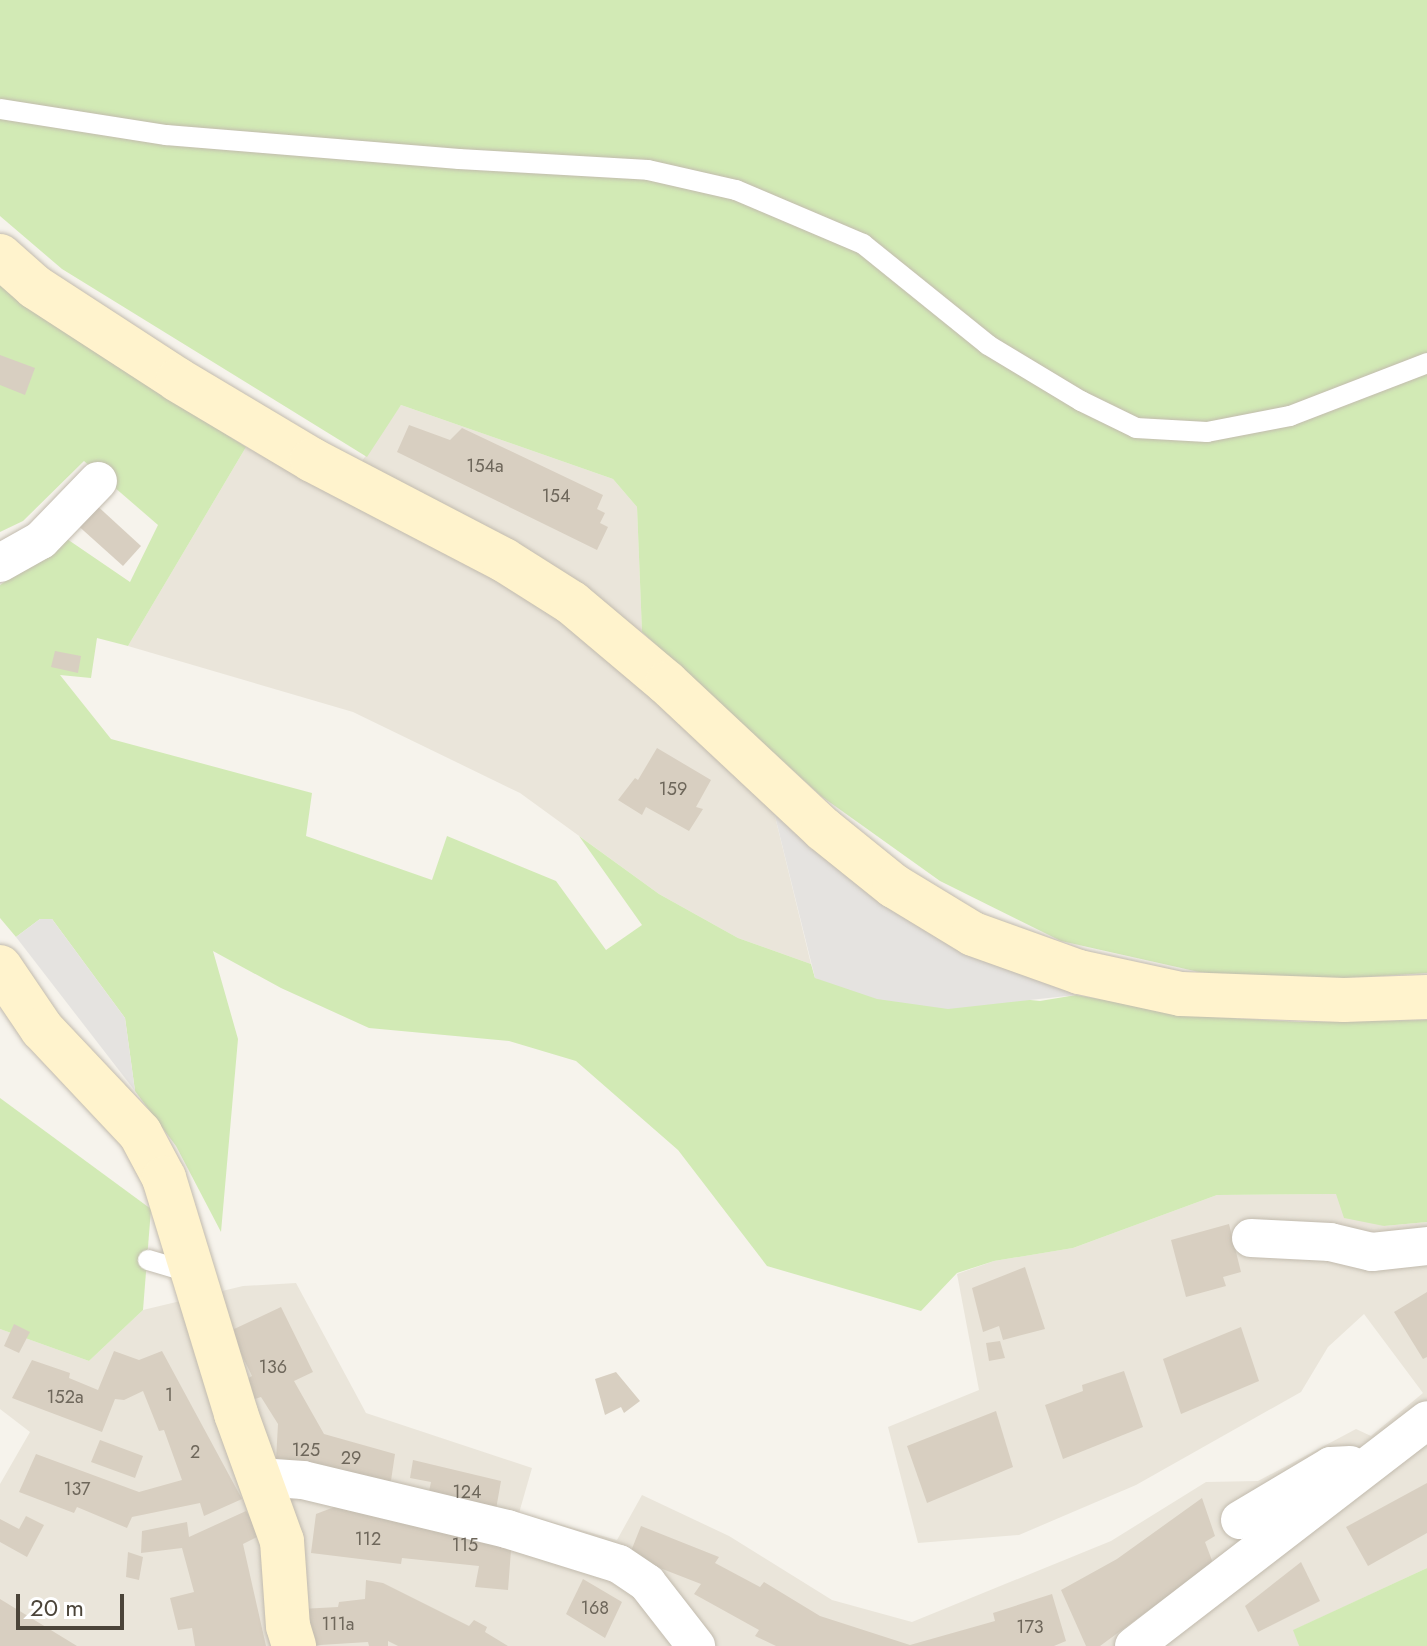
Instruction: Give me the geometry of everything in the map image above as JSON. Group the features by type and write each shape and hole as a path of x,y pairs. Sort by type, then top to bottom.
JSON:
{"main road":[{"path":"0,256 35,287 178,380 312,460 504,560 572,603 667,683 823,829 894,886 973,934 1079,972 1181,994 1344,1000 1427,997"},
{"path":"0,967 42,1029 140,1133 164,1178 192,1273 282,1541 288,1626 294,1646"}],"street":[{"path":"0,563 41,540 98,481"},
{"path":"1251,1238 1330,1242 1372,1252 1427,1246"},
{"path":"1134,1646 1427,1420"},
{"path":"1240,1520 1331,1466 1348,1463 1358,1473"},
{"path":"259,1477 303,1480 492,1525 619,1564 647,1583 696,1646"}],"lane":[{"path":"0,109 166,135 459,159 648,170 736,190 863,244 988,345 1081,401 1136,428 1207,432 1290,416 1427,363"},
{"path":"148,1260 192,1273"}],"shaded area":[{"path":"401,405 613,479 637,507 642,632 623,672 771,800 811,964 738,938 659,894 520,793 353,712 128,646 246,447 337,497"},
{"path":"771,800 970,945 1076,995 948,1009 877,999 815,978"},
{"path":"40,919 52,919 125,1018 135,1091 16,937"},
{"path":"1337,1194 1384,1226 1427,1222 1427,1568 1294,1630 1299,1646 0,1646 0,1484 30,1432 0,1409 0,1329 89,1361 143,1310 243,1286 296,1283 366,1413 532,1468 519,1513 617,1540 642,1495 729,1536 832,1600 912,1622 1111,1541 1206,1482 1258,1481 1356,1429 1371,1436 1423,1393 1364,1314 1328,1347 1301,1392 1136,1485 1019,1535 918,1543 888,1427 979,1390 957,1274 994,1261 1073,1248 1217,1195"}],"green space":[{"path":"0,0 1427,0 1427,973 1303,981 1199,972 1061,941 940,881 821,796 642,632 637,507 613,479 401,405 367,457 62,269 0,216"},
{"path":"0,280 100,354 246,447 128,646 97,638 91,678 60,675 111,739 312,793 306,836 432,880 447,836 556,881 606,950 642,925 579,836 659,894 738,938 811,964 815,978 1040,1001 1076,995 1196,1016 1300,1022 1427,1020 1427,1222 1384,1226 1344,1218 1336,1194 1217,1195 1073,1248 994,1261 957,1273 921,1311 767,1266 678,1150 576,1061 509,1041 369,1028 281,988 213,951 238,1039 221,1232 176,1146 135,1091 125,1018 52,919 40,919 16,937 0,918 0,585 67,539 130,582 158,525 84,461 23,521 0,532"},
{"path":"0,1098 151,1209 143,1310 89,1361 0,1329"},
{"path":"1427,1568 1427,1646 1299,1646 1293,1630"}],"building":[{"path":"0,355 35,368 25,395 0,385"},
{"path":"409,425 450,440 462,428 603,495 597,509 605,513 600,523 608,527 597,550 397,452"},
{"path":"93,502 141,546 123,566 74,522"},
{"path":"55,651 81,656 78,673 51,667"},
{"path":"657,748 711,780 696,807 703,809 689,831 646,807 642,815 618,800 635,778 638,780"},
{"path":"1229,1224 1241,1272 1223,1277 1226,1286 1186,1297 1171,1240"},
{"path":"1025,1267 1045,1329 1003,1340 999,1326 983,1332 972,1288"},
{"path":"1427,1292 1427,1357 1423,1359 1394,1312"},
{"path":"281,1307 313,1372 294,1381 324,1434 395,1454 389,1494 276,1460 278,1424 261,1397 242,1403 236,1386 252,1376 230,1331"},
{"path":"14,1324 30,1332 19,1353 4,1346"},
{"path":"1241,1327 1259,1381 1181,1414 1163,1359"},
{"path":"1000,1341 1005,1358 989,1361 986,1343"},
{"path":"114,1351 139,1360 162,1351 242,1499 204,1516 200,1503 132,1517 127,1528 77,1507 74,1513 19,1492 36,1454 139,1492 182,1480 164,1430 159,1431 143,1391 124,1400 115,1399 102,1432 12,1398 32,1360 70,1373 69,1378 98,1390"},
{"path":"1124,1371 1143,1427 1063,1459 1045,1405 1083,1391 1082,1385"},
{"path":"616,1372 640,1401 624,1413 621,1407 605,1415 595,1379"},
{"path":"996,1411 1013,1467 927,1503 907,1446"},
{"path":"100,1440 143,1456 135,1478 91,1462"},
{"path":"413,1460 501,1481 495,1515 427,1501 431,1482 410,1478"},
{"path":"1427,1483 1427,1533 1368,1566 1346,1527"},
{"path":"1202,1498 1215,1536 1205,1542 1213,1563 1100,1646 1086,1646 1061,1590 1117,1559"},
{"path":"337,1506 512,1537 508,1590 475,1587 479,1566 402,1558 401,1564 311,1553 316,1514"},
{"path":"246,1511 261,1535 243,1544 266,1646 195,1646 192,1628 178,1630 170,1598 194,1592 182,1548 141,1553 142,1531 187,1522 189,1537"},
{"path":"26,1516 44,1525 27,1557 0,1542 0,1519 19,1529"},
{"path":"641,1526 719,1557 715,1563 760,1587 764,1582 820,1616 910,1645 995,1621 993,1613 1052,1594 1066,1641 1054,1646 776,1646 755,1636 759,1630 694,1594 701,1584 629,1556"},
{"path":"128,1552 143,1557 139,1580 126,1577"},
{"path":"1301,1562 1320,1601 1258,1632 1245,1606"},
{"path":"583,1579 622,1602 605,1638 566,1614"},
{"path":"366,1580 383,1583 469,1626 474,1620 487,1627 485,1632 508,1646 398,1646 388,1641 388,1646 369,1646 368,1642 304,1646 301,1609 338,1607 339,1602 365,1599"},
{"path":"0,1599 77,1646 0,1646"}]}
